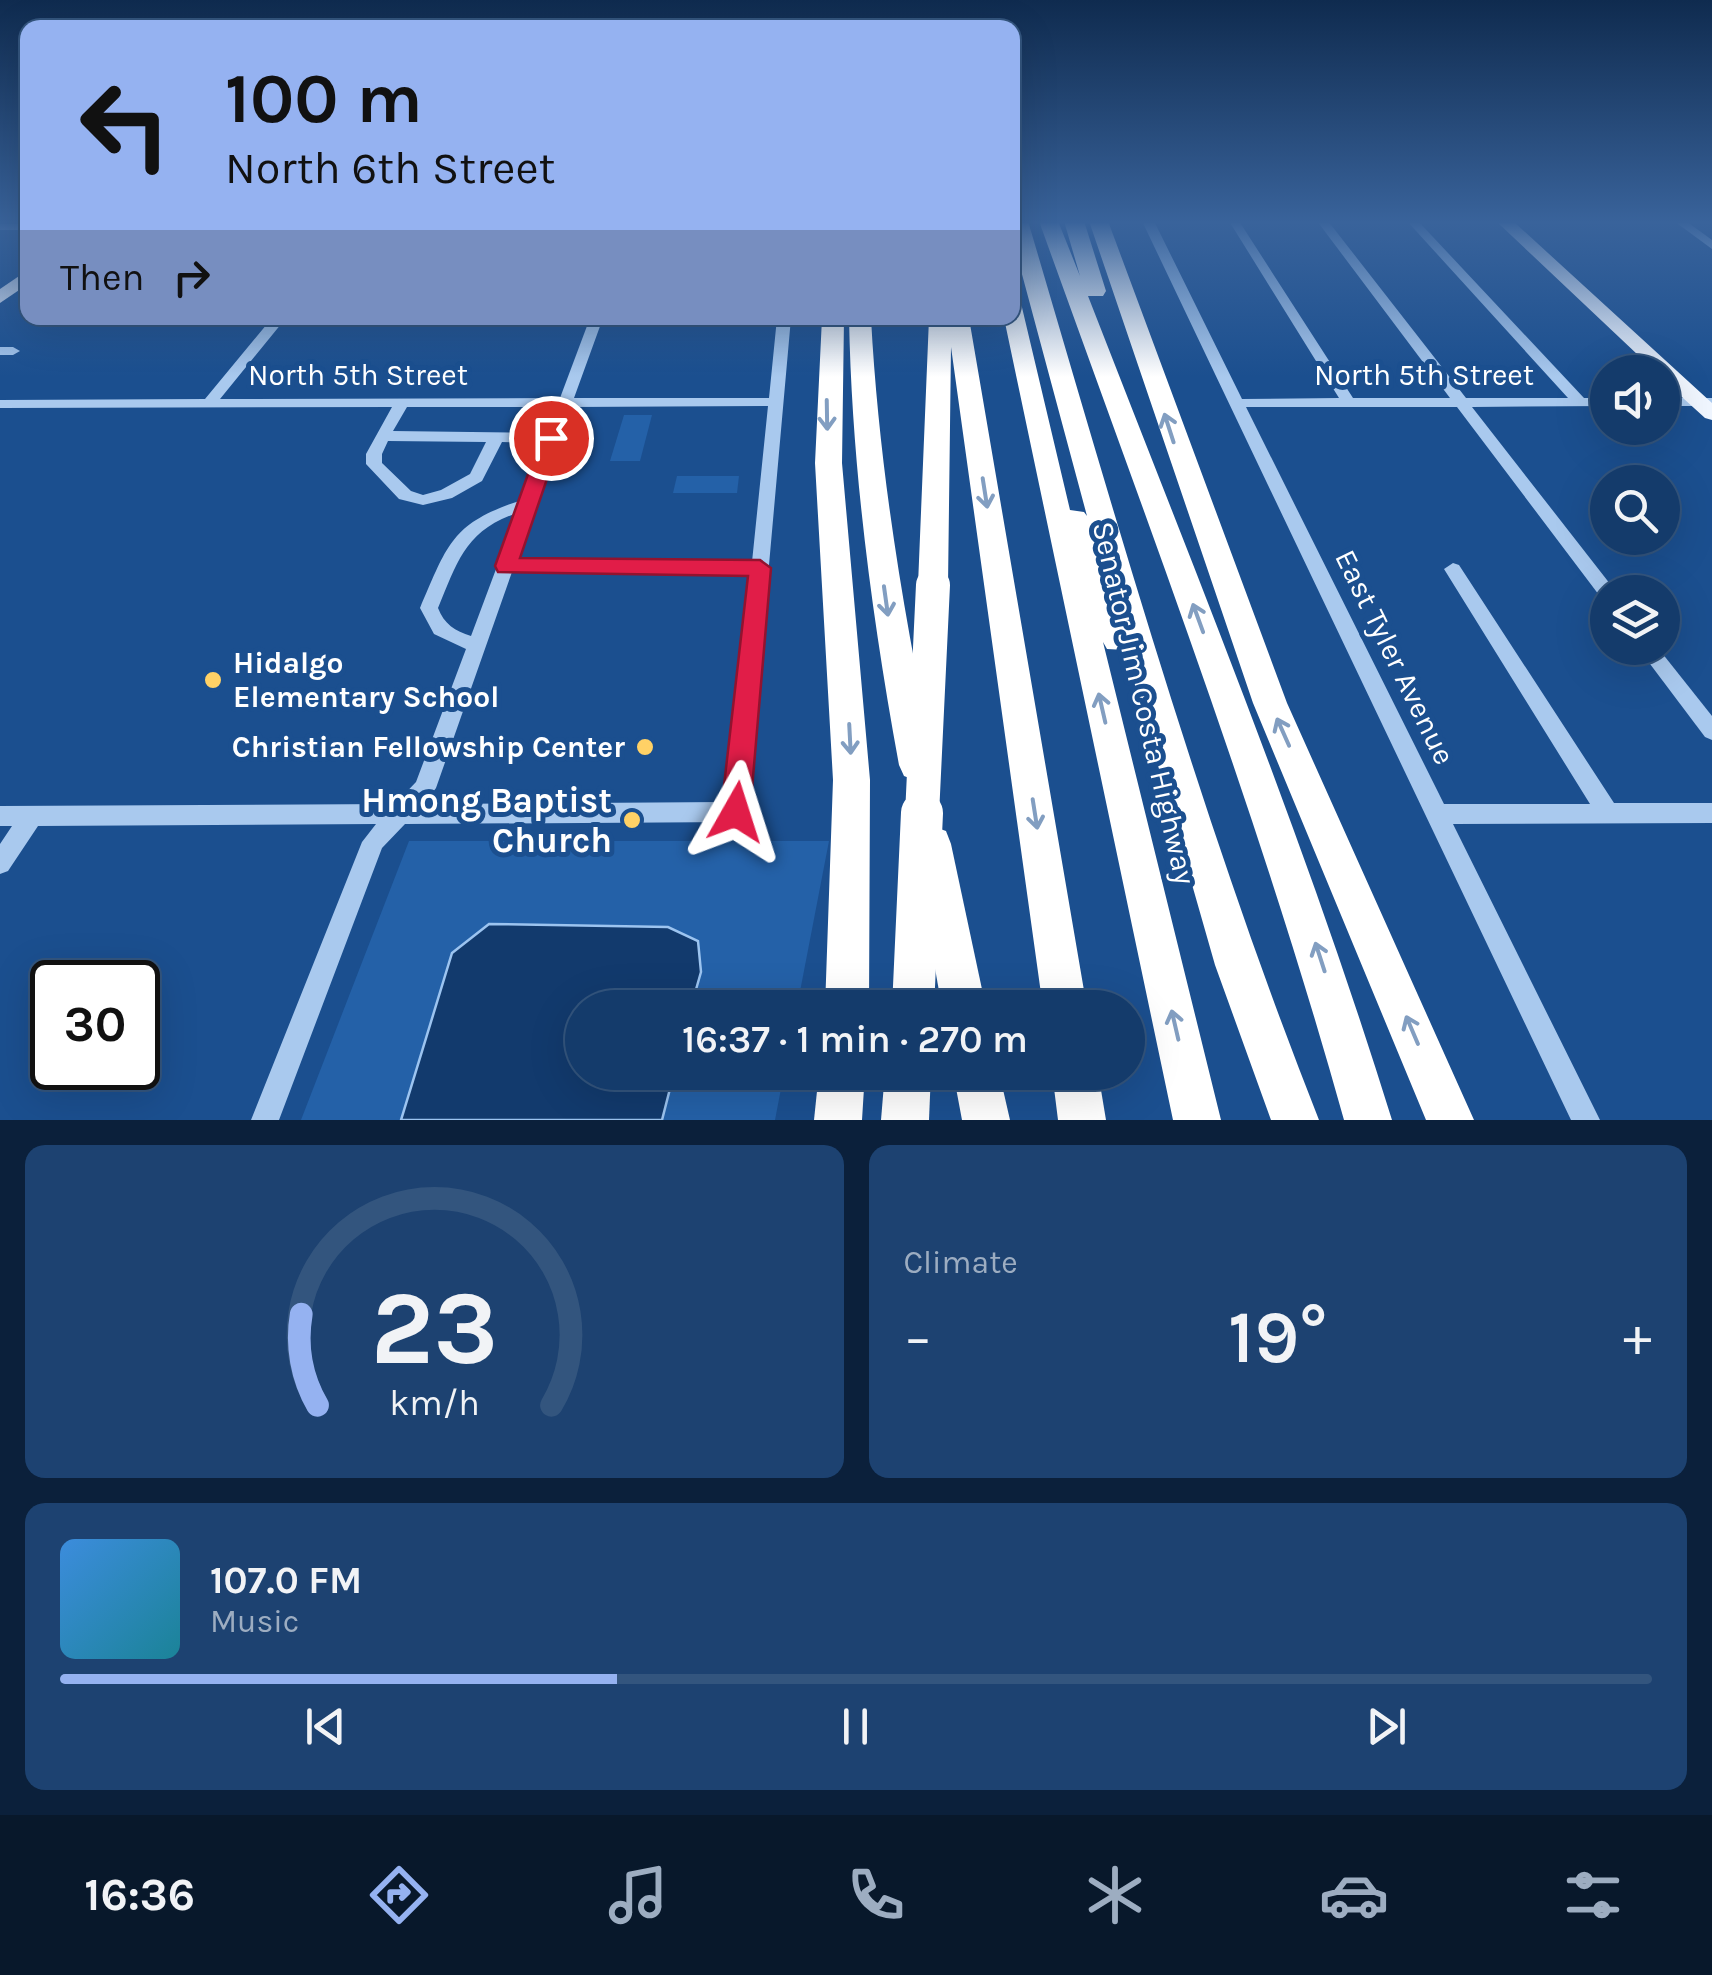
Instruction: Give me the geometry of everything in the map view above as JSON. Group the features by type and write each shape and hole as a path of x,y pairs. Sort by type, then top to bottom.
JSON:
{"highway":[{"path":"1033,273 1104,527 1242,983"},
{"path":"1070,273 1275,826 1333,998 1368,1120"},
{"path":"1088,273 1134,444"},
{"path":"1116,273 1270,704 1450,1120"},
{"path":"834,325 827,422 852,776 847,990"},
{"path":"860,325 862,417 888,616 961,990"},
{"path":"871,325 874,505"},
{"path":"922,325 935,463"},
{"path":"913,990 933,585 940,325"},
{"path":"959,325 1061,990"},
{"name":"Senator Jim Costa Highway","path":"1017,325 1197,1120"},
{"path":"1038,417 1291,1111"},
{"path":"838,1120 840,1090"},
{"path":"905,1120 907,1090"},
{"path":"980,1090 986,1120"},
{"path":"1078,1090 1082,1120"}],"main road":[{"path":"1562,273 1708,406"}],"street":[{"name":"East Tyler Avenue","path":"1174,273 1586,1120"},
{"path":"1267,273 1350,403"},
{"path":"1362,273 1593,575"},
{"path":"1461,273 1580,402"},
{"path":"210,403 273,325"},
{"path":"265,1120 373,842 425,788 593,325"},
{"path":"0,816 736,812 783,325"},
{"name":"North 5th Street","path":"0,404 776,402"},
{"name":"North 5th Street","path":"1240,404 1590,402"},
{"path":"402,403 374,454 374,464 405,496 422,500 446,494 476,477 496,438"},
{"path":"1680,404 1708,406"},
{"path":"383,436 551,438"},
{"path":"476,645 451,638 436,626 429,608 462,534 496,513 529,502"},
{"path":"506,566 760,568"},
{"path":"1453,569 1608,813"},
{"path":"1661,665 1712,730"},
{"path":"1436,814 1712,813"},
{"path":"0,863 32,816"}],"shaded area":[{"path":"624,415 652,415 640,461 610,461"},
{"path":"677,476 739,476 737,493 673,493"},
{"path":"409,841 829,841 800,990 565,990 565,1090 781,1090 775,1120 301,1120"},
{"path":"489,924 668,927 698,941 701,972 696,990 565,990 565,1090 670,1090 662,1120 401,1120 452,953"}],"place":[{"name":"Hidalgo Elementary School","path":"213,680"},
{"name":"Christian Fellowship Center","path":"645,747"},
{"name":"Hmong Baptist Church","path":"632,820"}],"route":[{"path":"551,438 506,566 760,568 736,812"}]}
